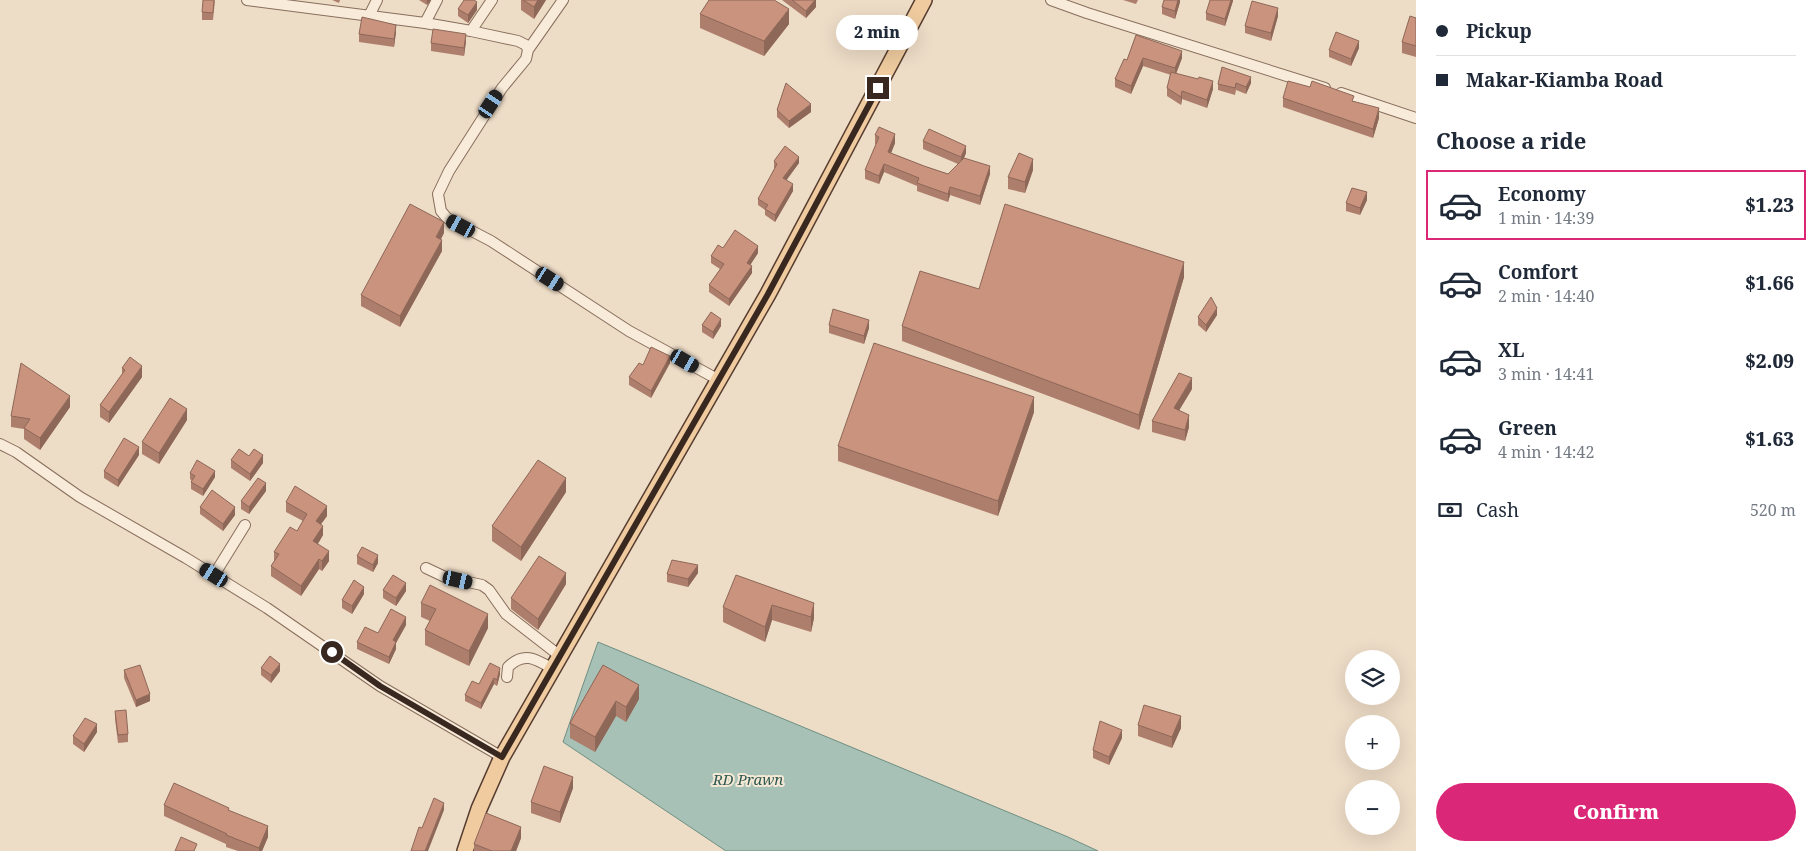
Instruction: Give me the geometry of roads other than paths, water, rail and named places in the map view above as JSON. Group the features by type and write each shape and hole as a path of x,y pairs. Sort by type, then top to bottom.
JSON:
{"main road":[{"path":"465,851 479,809 502,757 768,294 924,0"}],"street":[{"path":"247,0 315,4 369,16 471,31 518,41 526,45 528,50"},
{"path":"369,16 377,0"},
{"path":"425,23 437,0"},
{"path":"471,31 492,0"},
{"path":"562,0 528,50 526,59 502,88 449,171 438,194 441,211 447,218 491,241 629,331 719,380"},
{"path":"1051,0 1087,13 1248,62 1416,118"},
{"path":"0,444 16,452 80,497 214,575 380,686 502,757"},
{"path":"214,575 245,525"},
{"path":"426,568 445,577 482,585 489,590 506,614 556,662"},
{"path":"507,677 508,667 515,661 535,658 556,662"}],"water":[{"name":"RD Prawn","path":"598,642 1098,851 726,851 563,742"}]}
